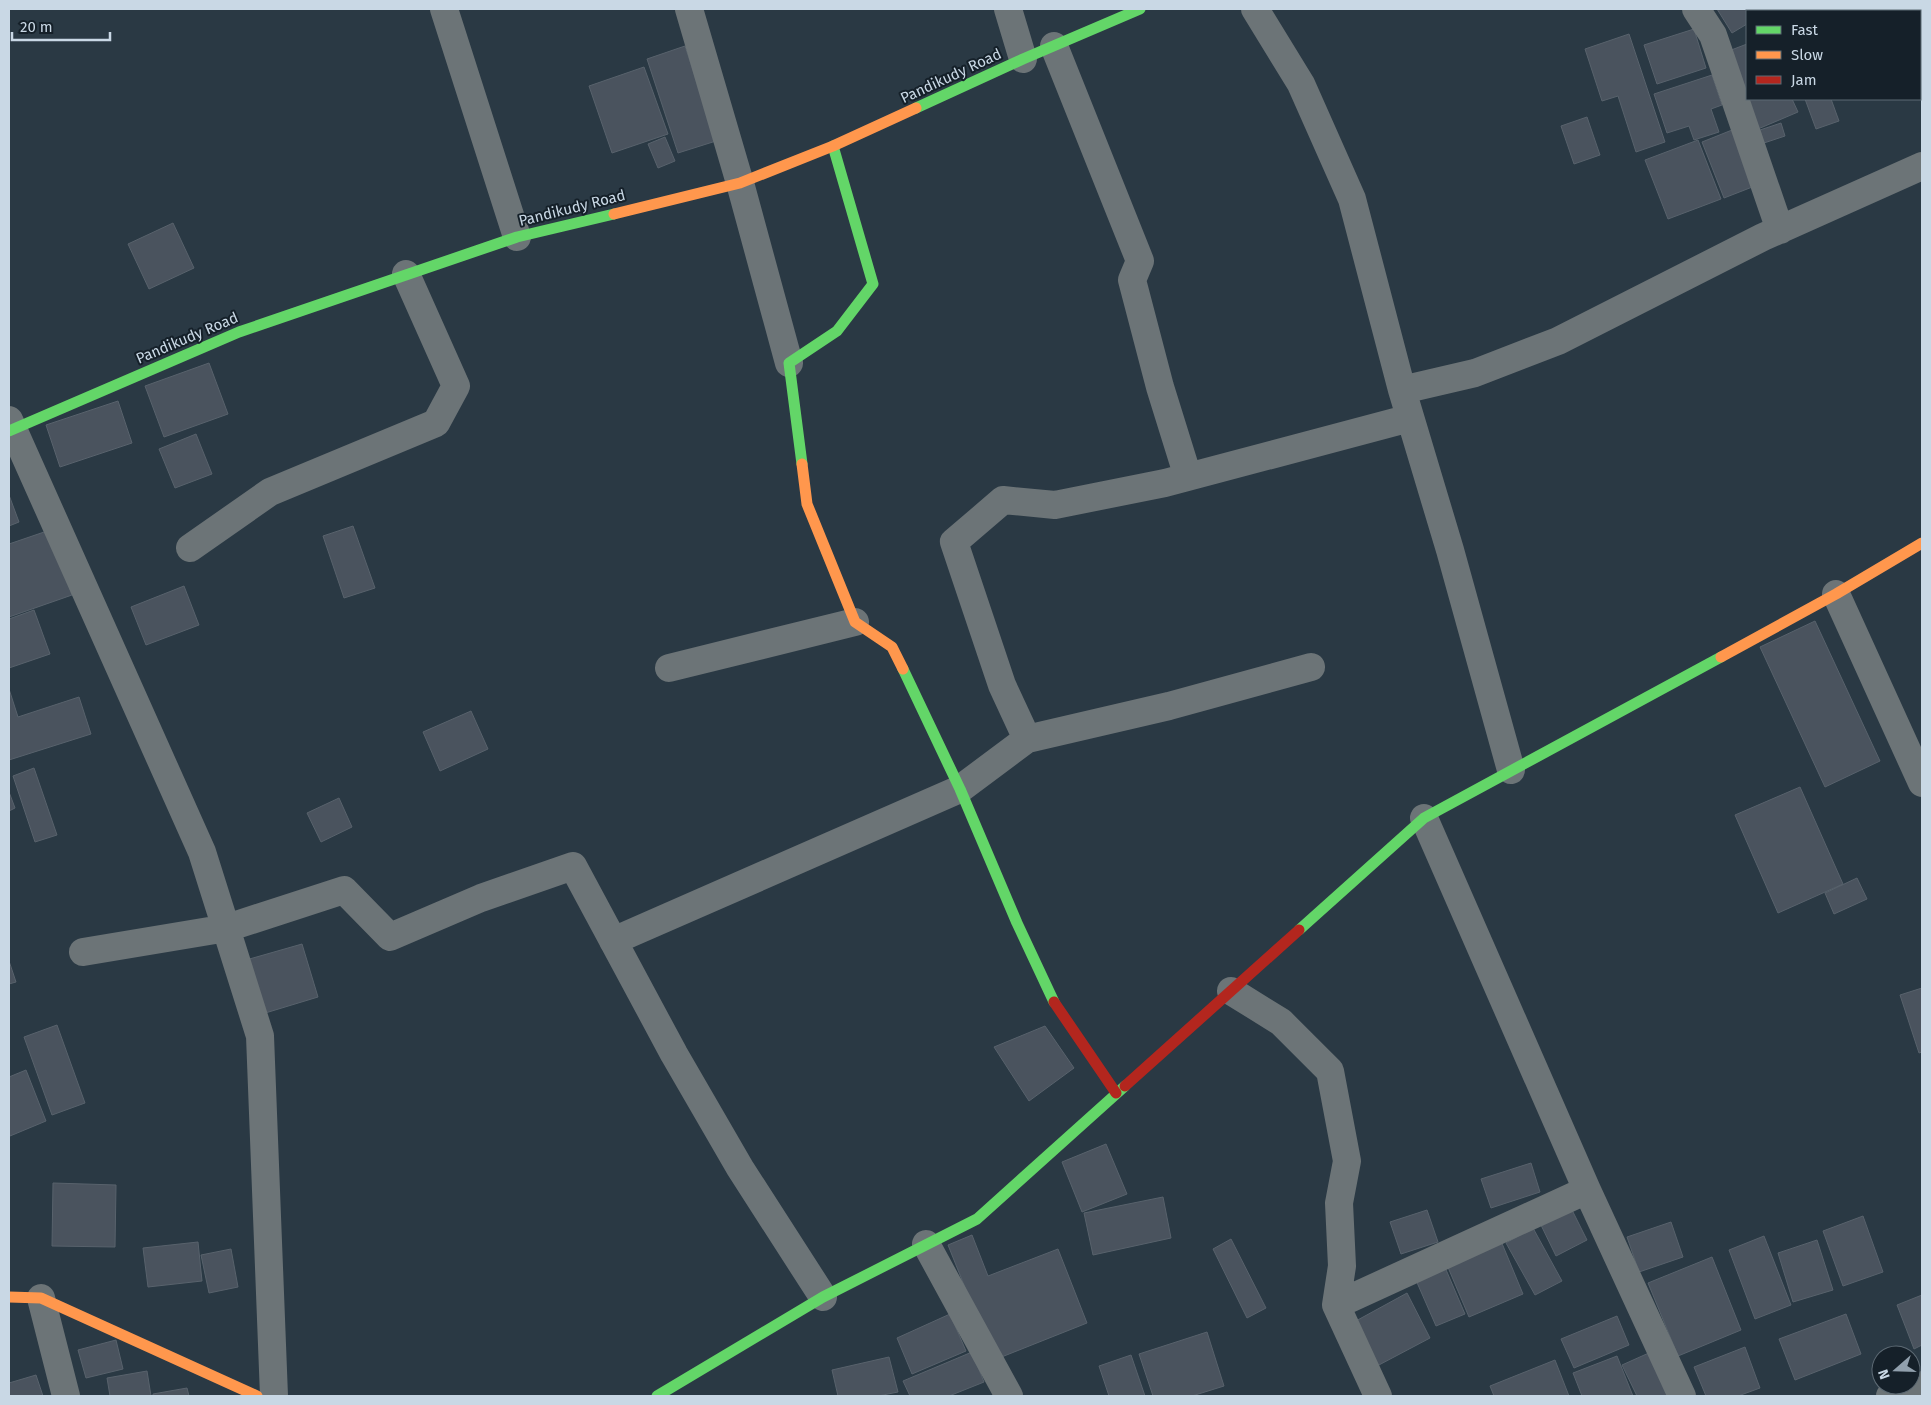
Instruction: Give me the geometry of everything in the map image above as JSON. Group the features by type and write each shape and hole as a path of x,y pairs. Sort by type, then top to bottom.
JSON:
{"street":[{"path":"444,9 517,237"},
{"path":"689,9 740,183 789,363 807,504 855,622 892,647 960,789 1017,923 1058,1009 1116,1094"},
{"path":"1008,9 1023,59"},
{"name":"Pandikudy Road","path":"10,426 239,332 517,237 740,183 833,146 1023,59 1140,9"},
{"path":"1255,9 1301,84 1352,198 1402,390 1450,550 1512,770"},
{"path":"1696,9 1713,35 1780,230"},
{"path":"1054,46 1140,261 1132,280 1160,387 1188,477"},
{"path":"789,363 837,331 873,284 833,146"},
{"path":"1402,390 1475,373 1558,341 1780,230 1922,166"},
{"path":"190,548 270,492 436,423 456,386 406,274"},
{"path":"1027,739 1002,685 954,542 1002,500 1055,505 1188,477 1410,418"},
{"path":"10,426 202,852 260,1036 274,1396"},
{"path":"657,1396 823,1296 977,1219 1424,818 1836,594 1922,543"},
{"path":"1836,594 1922,783"},
{"path":"669,668 855,622"},
{"path":"613,941 960,789 1027,739 1169,706 1311,667"},
{"path":"1424,818 1587,1190 1682,1396"},
{"path":"83,952 226,928 344,890 390,937 481,898 573,866 740,1168 823,1296"},
{"path":"1231,991 1281,1022 1330,1071 1347,1161 1338,1203 1342,1266 1336,1305 1378,1396"},
{"path":"1336,1305 1587,1190"},
{"path":"926,1244 1009,1396"},
{"path":"9,1297 41,1298 257,1396"},
{"path":"41,1298 66,1396"},
{"path":"1890,1396 1922,1385"}],"building":[{"path":"1717,9 1768,10 1746,10 1746,25 1732,33"},
{"path":"1922,20 1922,64 1921,60"},
{"path":"1694,29 1706,68 1657,84 1644,45"},
{"path":"1629,34 1665,142 1636,152 1618,96 1602,101 1585,49"},
{"path":"1746,44 1746,100 1792,100 1798,112 1758,129 1726,52"},
{"path":"685,46 716,141 678,153 647,59"},
{"path":"644,67 668,134 612,153 589,86"},
{"path":"1712,75 1722,105 1711,109 1719,132 1694,140 1689,126 1667,133 1654,94"},
{"path":"1805,100 1831,100 1839,121 1816,129"},
{"path":"1587,117 1600,155 1574,164 1561,126"},
{"path":"1781,123 1785,136 1764,143 1760,130"},
{"path":"1737,128 1760,184 1724,198 1702,142"},
{"path":"665,137 675,161 658,168 648,144"},
{"path":"1698,140 1721,199 1668,219 1645,160"},
{"path":"173,223 194,268 149,289 128,244"},
{"path":"209,363 228,414 164,437 145,386"},
{"path":"118,401 132,443 60,467 46,425"},
{"path":"196,434 212,474 175,488 159,449"},
{"path":"9,495 19,522 9,526"},
{"path":"353,526 375,588 344,598 323,536"},
{"path":"50,530 72,595 9,617 9,544"},
{"path":"184,586 199,625 146,645 131,607"},
{"path":"34,610 50,654 9,668 9,619"},
{"path":"1815,621 1880,761 1825,787 1760,647"},
{"path":"9,689 18,717 79,697 91,734 9,760"},
{"path":"471,711 488,749 440,771 423,732"},
{"path":"34,768 57,835 35,842 13,776"},
{"path":"1800,787 1843,884 1778,913 1735,815"},
{"path":"9,792 15,808 9,811"},
{"path":"339,798 352,827 321,842 307,813"},
{"path":"1857,878 1867,899 1834,914 1825,893"},
{"path":"302,944 318,997 262,1014 246,960"},
{"path":"9,961 16,982 9,984"},
{"path":"1922,988 1922,1052 1919,1053 1900,995"},
{"path":"57,1025 85,1103 52,1115 24,1037"},
{"path":"1045,1026 1074,1068 1029,1101 994,1047"},
{"path":"26,1070 46,1121 10,1136 9,1077"},
{"path":"1106,1144 1127,1194 1082,1212 1062,1162"},
{"path":"1531,1163 1540,1192 1491,1208 1481,1179"},
{"path":"53,1183 116,1185 115,1247 52,1246"},
{"path":"1163,1197 1171,1238 1093,1255 1084,1213"},
{"path":"1570,1206 1587,1240 1556,1256 1539,1221"},
{"path":"1427,1210 1438,1242 1401,1254 1390,1222"},
{"path":"1863,1216 1883,1272 1843,1286 1823,1231"},
{"path":"1671,1222 1683,1257 1639,1272 1627,1237"},
{"path":"1533,1228 1562,1281 1535,1295 1506,1243"},
{"path":"972,1235 988,1276 1058,1249 1087,1323 994,1360 948,1245"},
{"path":"1764,1236 1791,1305 1755,1319 1729,1250"},
{"path":"1231,1239 1266,1308 1247,1318 1213,1249"},
{"path":"1817,1240 1833,1290 1793,1302 1778,1253"},
{"path":"1501,1241 1523,1294 1469,1317 1447,1265"},
{"path":"198,1242 202,1281 148,1287 143,1248"},
{"path":"231,1249 238,1287 209,1293 201,1255"},
{"path":"1712,1257 1741,1330 1678,1356 1648,1283"},
{"path":"1444,1265 1465,1314 1436,1326 1415,1278"},
{"path":"1407,1293 1430,1338 1377,1366 1354,1322"},
{"path":"1922,1295 1922,1345 1912,1345 1897,1305"},
{"path":"950,1314 966,1351 912,1374 897,1338"},
{"path":"1846,1314 1861,1354 1795,1380 1779,1339"},
{"path":"1617,1316 1629,1345 1574,1368 1561,1339"},
{"path":"1207,1332 1224,1386 1192,1396 1153,1396 1139,1354"},
{"path":"116,1340 123,1369 86,1378 78,1350"},
{"path":"1745,1347 1760,1388 1738,1396 1706,1396 1694,1367"},
{"path":"972,1352 984,1382 949,1396 910,1396 903,1381"},
{"path":"1651,1352 1671,1396 1637,1396 1622,1365"},
{"path":"1131,1355 1145,1396 1109,1396 1099,1366"},
{"path":"1617,1356 1633,1396 1582,1396 1573,1373"},
{"path":"889,1357 898,1392 878,1396 838,1396 832,1370"},
{"path":"1555,1360 1569,1396 1494,1396 1490,1386"},
{"path":"147,1371 151,1396 110,1396 107,1378"},
{"path":"36,1375 43,1396 9,1396 9,1383"},
{"path":"187,1388 189,1396 153,1396 153,1394"}],"traffic: fast":[{"path":"916,108 1023,59 1140,9"},
{"path":"802,464 789,363 837,331 873,284 833,146"},
{"path":"9,431 239,332 517,237 614,214"},
{"path":"1299,930 1424,818 1721,657"},
{"path":"903,669 960,789 1017,923 1054,1002"},
{"path":"657,1396 823,1297 977,1219 1125,1086"}],"traffic: slow":[{"path":"614,214 740,183 833,146 916,108"},
{"path":"802,464 807,504 855,622 892,647 903,669"},
{"path":"1721,657 1836,594 1922,543"},
{"path":"9,1297 41,1298 257,1396"}],"traffic: jam":[{"path":"1125,1086 1299,930"},
{"path":"1054,1002 1116,1093"}]}
